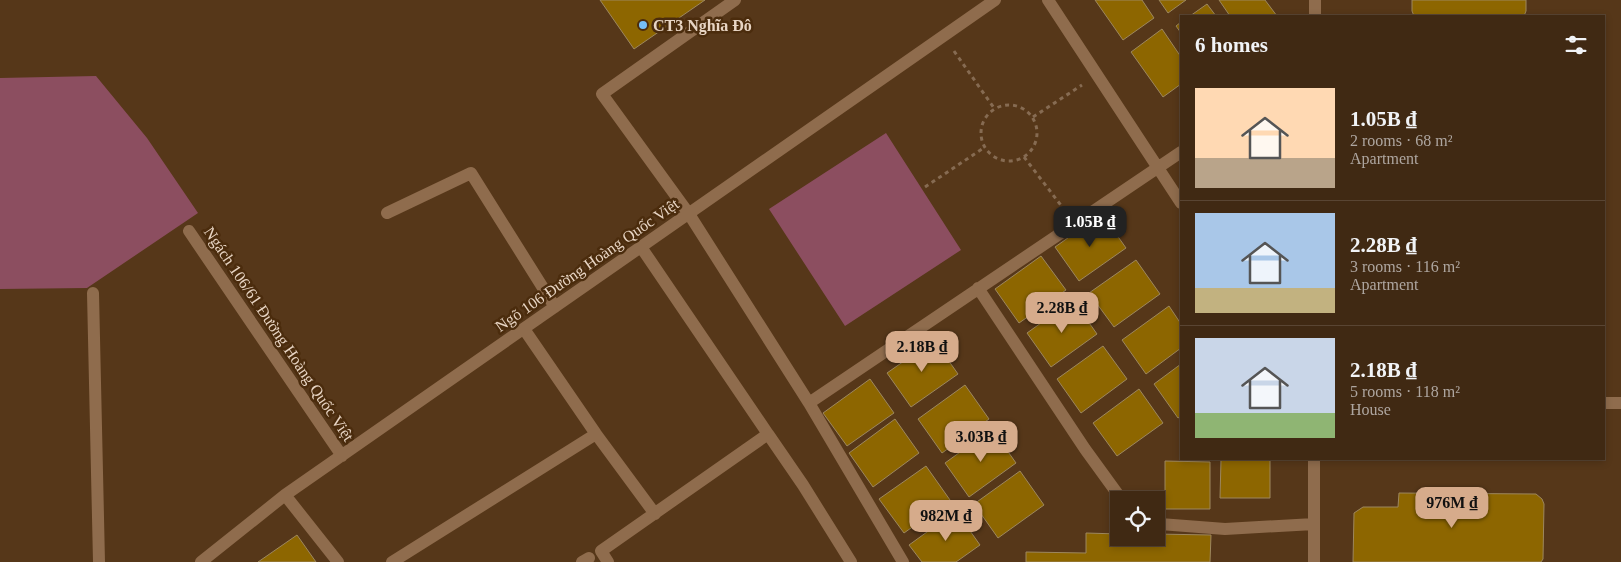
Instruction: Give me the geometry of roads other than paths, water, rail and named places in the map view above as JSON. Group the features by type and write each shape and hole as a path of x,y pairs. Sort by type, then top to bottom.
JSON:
{"street":[{"path":"735,0 602,94 689,214 809,403 903,562"},
{"name":"Ngõ 106 Đường Hoàng Quốc Việt","path":"201,562 285,496 996,0"},
{"path":"1048,0 1180,202"},
{"path":"1315,0 1315,15"},
{"path":"809,403 1180,153"},
{"path":"387,213 471,173 554,307"},
{"name":"Ngách 106/61 Đường Hoàng Quốc Việt","path":"189,231 342,456"},
{"path":"641,247 803,485 851,562"},
{"path":"978,288 1084,449 1115,491"},
{"path":"93,293 99,562"},
{"path":"524,328 596,434 655,514"},
{"path":"1605,403 1621,404"},
{"path":"392,562 596,434"},
{"path":"608,562 601,551 768,434"},
{"path":"1314,460 1314,562"},
{"path":"285,496 338,562"},
{"path":"1165,524 1225,529 1314,524"}],"place":[{"name":"CT3 Nghĩa Đô","path":"643,25"}]}
